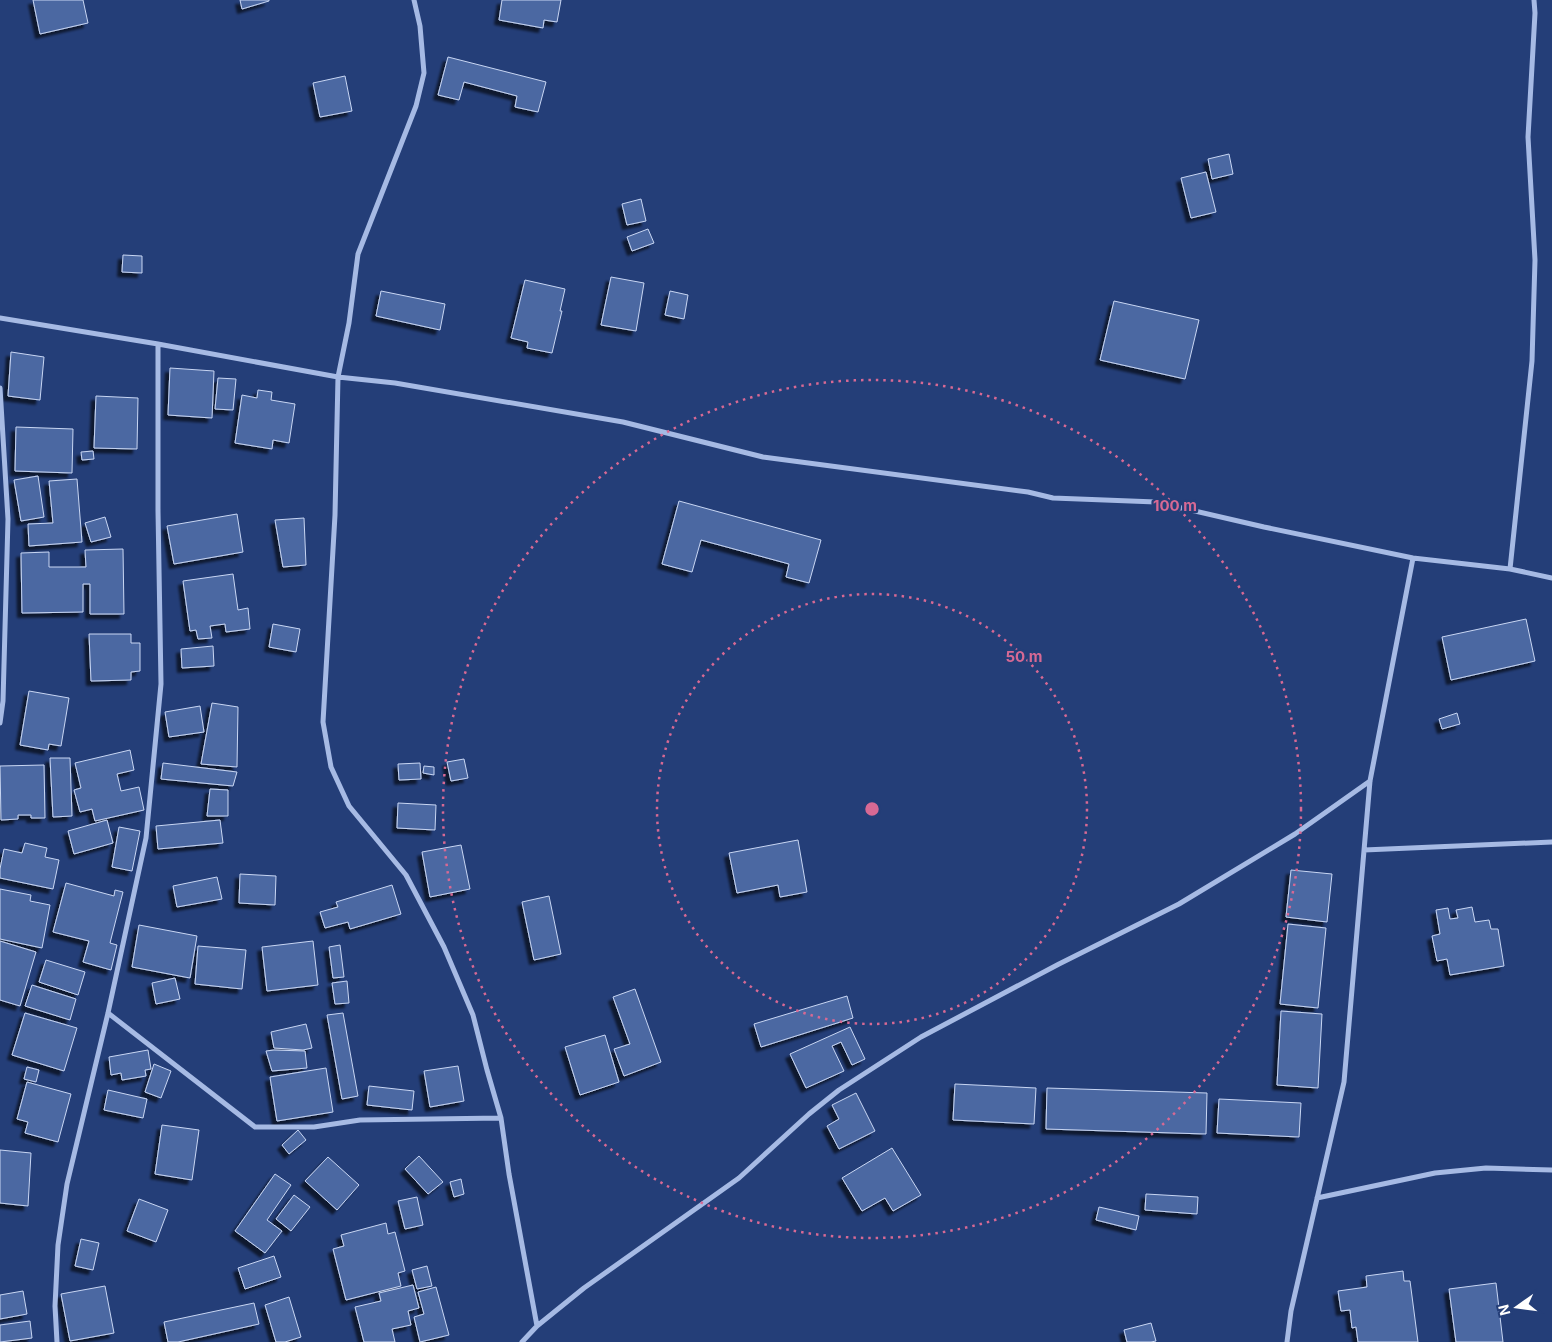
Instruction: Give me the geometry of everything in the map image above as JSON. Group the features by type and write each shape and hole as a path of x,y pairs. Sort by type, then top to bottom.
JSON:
{"street":[{"path":"414,0 420,26 424,73 416,106 358,254 349,323 338,377 335,515 324,722 331,767 349,806 406,875 444,947 474,1015 486,1070 501,1118 518,1228 537,1326"},
{"path":"1510,568 1532,362 1535,260 1528,137 1535,14 1534,0"},
{"path":"0,318 158,344 338,377 395,383 623,422 762,457 1028,492 1053,498 1156,502 1413,558 1510,568 1552,578"},
{"path":"57,1342 54,1306 58,1245 66,1192 108,1013 146,838 161,684 158,344"},
{"path":"0,388 8,519 3,701 0,723"},
{"path":"1287,1342 1291,1311 1344,1082 1370,781 1413,558"},
{"path":"522,1342 537,1326 584,1288 739,1178 809,1114 839,1090 921,1037 1178,904 1295,834 1370,781"},
{"path":"1364,850 1552,842"},
{"path":"108,1013 254,1126 314,1127 360,1120 501,1118"},
{"path":"1317,1198 1435,1173 1486,1168 1552,1170"}],"building":[{"path":"33,0 83,0 88,23 40,34"},
{"path":"240,0 269,0 269,1 242,9"},
{"path":"502,0 561,0 557,22 544,20 543,28 499,20"},
{"path":"448,57 546,82 538,112 515,107 517,96 464,82 459,100 438,95"},
{"path":"345,76 352,111 320,117 313,83"},
{"path":"1229,154 1233,174 1212,179 1208,159"},
{"path":"1206,172 1216,212 1191,218 1181,178"},
{"path":"641,199 646,221 627,225 622,204"},
{"path":"648,229 654,243 632,251 627,237"},
{"path":"123,255 142,256 142,273 122,272"},
{"path":"611,277 644,283 636,331 601,325"},
{"path":"525,280 565,289 552,353 527,348 528,342 511,338"},
{"path":"381,291 445,304 440,330 376,316"},
{"path":"670,291 688,295 684,319 665,315"},
{"path":"1114,301 1199,320 1185,379 1100,360"},
{"path":"11,352 44,357 40,400 8,396"},
{"path":"170,368 214,371 212,418 168,415"},
{"path":"218,378 236,379 233,410 215,409"},
{"path":"258,390 272,392 271,400 295,404 289,443 273,440 272,449 235,443 242,395 257,398"},
{"path":"96,396 138,398 137,449 94,448"},
{"path":"16,427 73,429 72,473 15,471"},
{"path":"93,451 94,459 82,460 81,452"},
{"path":"38,476 44,517 21,521 14,480"},
{"path":"77,479 82,542 29,546 28,524 53,523 49,481"},
{"path":"679,501 821,540 809,583 786,577 789,564 701,540 692,572 662,564"},
{"path":"237,514 243,552 174,564 167,526"},
{"path":"105,517 111,537 91,542 85,523"},
{"path":"304,518 306,565 283,567 275,520"},
{"path":"123,549 124,614 90,614 90,584 83,584 83,612 22,613 21,553 49,552 49,567 86,567 85,550"},
{"path":"233,574 238,610 248,608 250,629 226,632 225,624 210,626 212,638 198,639 196,630 190,631 183,581"},
{"path":"1526,619 1535,661 1451,680 1442,637"},
{"path":"273,624 300,629 296,652 269,647"},
{"path":"89,634 131,634 131,643 140,643 140,671 131,672 131,680 91,681"},
{"path":"213,646 214,666 182,668 181,649"},
{"path":"29,691 69,698 61,746 49,744 48,750 20,745"},
{"path":"212,703 238,707 237,767 201,764"},
{"path":"200,706 204,732 169,737 165,712"},
{"path":"1457,713 1460,724 1442,729 1439,719"},
{"path":"130,750 134,770 117,774 121,791 139,787 144,810 95,821 92,809 80,812 74,790 81,788 75,763"},
{"path":"50,758 70,758 72,816 53,817"},
{"path":"464,759 468,778 451,781 447,762"},
{"path":"163,763 237,772 233,786 161,779"},
{"path":"420,763 421,779 399,780 398,764"},
{"path":"44,765 45,818 31,818 31,815 18,815 18,819 1,820 0,766"},
{"path":"424,766 434,767 434,775 423,773"},
{"path":"210,789 228,790 228,816 207,816"},
{"path":"398,803 436,805 435,830 397,828"},
{"path":"107,820 113,843 74,854 68,831"},
{"path":"220,820 223,843 158,849 156,826"},
{"path":"119,827 140,831 132,871 112,867"},
{"path":"798,840 807,892 780,897 778,885 737,893 729,853"},
{"path":"25,843 47,848 45,857 59,860 53,889 0,878 4,849 22,853"},
{"path":"461,845 470,889 430,897 422,852"},
{"path":"1291,870 1332,874 1327,922 1286,917"},
{"path":"240,874 276,876 275,905 239,903"},
{"path":"217,877 222,899 177,907 173,886"},
{"path":"66,883 114,896 115,890 123,892 110,943 117,945 111,970 83,962 89,941 53,932"},
{"path":"392,885 401,914 350,929 348,922 325,928 320,912 338,907 336,902"},
{"path":"0,889 31,895 30,901 50,905 42,948 0,939"},
{"path":"549,896 561,954 534,960 522,902"},
{"path":"1472,907 1475,922 1489,920 1491,929 1498,929 1504,966 1450,975 1447,959 1437,961 1432,936 1440,934 1436,910 1448,908 1450,919 1458,918 1456,910"},
{"path":"1288,924 1326,928 1318,1008 1280,1004"},
{"path":"139,925 197,936 190,978 132,967"},
{"path":"0,941 36,952 20,1006 0,1000"},
{"path":"313,941 318,985 267,991 262,947"},
{"path":"340,945 344,977 333,978 329,947"},
{"path":"198,946 246,950 242,989 195,984"},
{"path":"46,960 85,972 78,995 39,982"},
{"path":"175,978 180,999 156,1004 152,983"},
{"path":"347,981 349,1003 335,1004 332,983"},
{"path":"32,985 76,999 70,1020 25,1006"},
{"path":"635,989 661,1062 624,1076 614,1049 630,1044 613,997"},
{"path":"847,996 853,1018 761,1047 754,1024"},
{"path":"1281,1011 1322,1014 1318,1088 1277,1085"},
{"path":"25,1013 77,1028 64,1071 12,1055"},
{"path":"343,1013 358,1096 342,1099 327,1015"},
{"path":"306,1024 312,1048 303,1050 274,1048 271,1032"},
{"path":"850,1027 865,1059 852,1065 841,1042 832,1046 844,1071 806,1088 790,1054"},
{"path":"605,1035 619,1082 580,1095 565,1047"},
{"path":"148,1050 151,1069 145,1070 146,1076 122,1080 121,1073 111,1075 109,1057"},
{"path":"266,1051 305,1051 307,1068 272,1071"},
{"path":"154,1064 171,1071 161,1098 145,1092"},
{"path":"458,1066 464,1101 430,1107 424,1071"},
{"path":"27,1067 39,1070 36,1082 24,1079"},
{"path":"326,1068 333,1112 277,1121 270,1077"},
{"path":"27,1082 71,1094 58,1142 25,1133 28,1122 17,1119"},
{"path":"955,1084 1036,1088 1034,1124 953,1120"},
{"path":"369,1086 414,1091 412,1110 367,1105"},
{"path":"1047,1088 1207,1093 1206,1134 1046,1129"},
{"path":"108,1090 147,1099 143,1118 104,1110"},
{"path":"856,1093 875,1131 839,1149 827,1126 839,1119 832,1105"},
{"path":"1219,1099 1301,1103 1299,1137 1217,1133"},
{"path":"162,1125 199,1130 192,1180 155,1174"},
{"path":"298,1130 306,1140 289,1154 282,1145"},
{"path":"892,1148 921,1195 893,1211 885,1198 862,1211 842,1178"},
{"path":"0,1150 31,1153 28,1206 0,1203"},
{"path":"419,1156 443,1182 428,1194 405,1169"},
{"path":"328,1157 359,1185 337,1210 305,1181"},
{"path":"275,1174 291,1185 267,1220 282,1231 265,1253 235,1231"},
{"path":"461,1179 464,1194 454,1197 450,1182"},
{"path":"1146,1194 1198,1197 1197,1214 1145,1210"},
{"path":"294,1195 310,1207 291,1231 276,1219"},
{"path":"417,1197 423,1225 405,1229 398,1201"},
{"path":"139,1199 168,1210 156,1242 127,1231"},
{"path":"1099,1207 1139,1216 1136,1230 1096,1220"},
{"path":"386,1223 388,1234 395,1232 405,1271 398,1273 401,1286 346,1300 333,1249 344,1246 341,1235"},
{"path":"81,1239 99,1243 93,1270 75,1266"},
{"path":"274,1256 281,1277 245,1289 238,1268"},
{"path":"427,1266 432,1286 417,1289 412,1270"},
{"path":"1403,1271 1404,1281 1410,1281 1418,1342 1358,1342 1356,1327 1352,1328 1350,1310 1341,1311 1338,1291 1367,1287 1366,1276"},
{"path":"1496,1283 1503,1342 1456,1342 1449,1289"},
{"path":"413,1285 419,1308 408,1311 411,1325 392,1329 395,1342 364,1342 355,1307 381,1301 379,1293"},
{"path":"105,1286 114,1333 70,1341 61,1294"},
{"path":"436,1287 449,1335 420,1342 414,1317 424,1314 418,1292"},
{"path":"23,1291 27,1314 0,1319 0,1295"},
{"path":"289,1297 301,1337 285,1342 276,1342 265,1305"},
{"path":"254,1303 259,1324 178,1342 168,1342 164,1322"},
{"path":"30,1321 32,1338 0,1342 0,1325"},
{"path":"1151,1323 1156,1341 1127,1342 1124,1330"}]}
